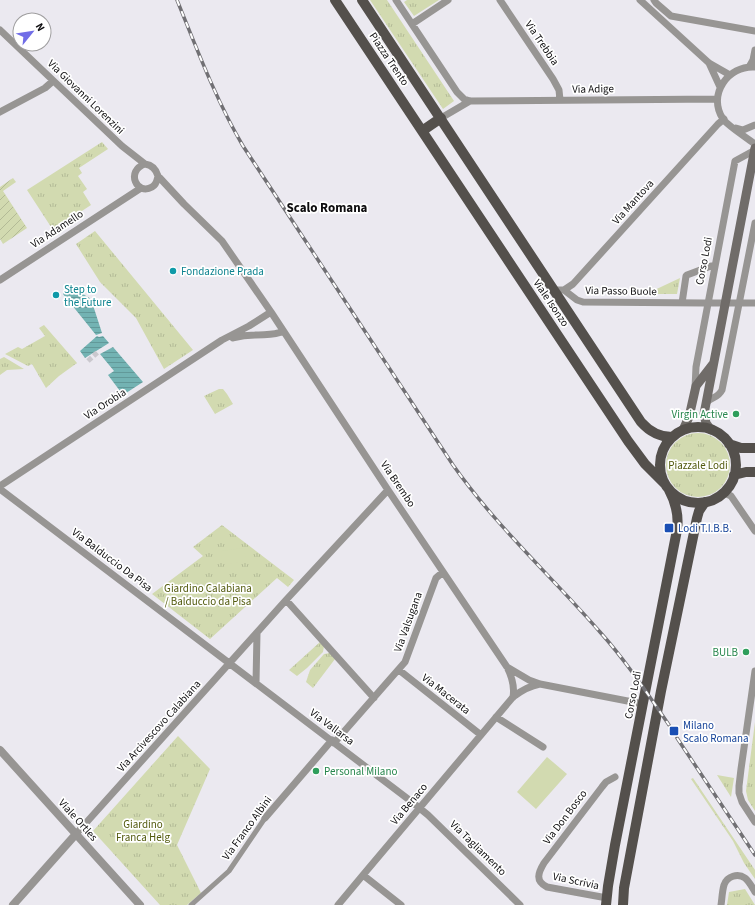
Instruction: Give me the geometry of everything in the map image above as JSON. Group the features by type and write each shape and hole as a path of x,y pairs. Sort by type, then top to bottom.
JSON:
{"main road":[{"name":"Piazza Trento","path":"335,0 422,131"},
{"name":"Piazza Trento","path":"362,0 441,118"},
{"path":"422,131 441,118"},
{"name":"Viale Isonzo","path":"441,118 559,290 641,422 656,433 672,437"},
{"name":"Viale Isonzo","path":"422,131 632,446 645,464 667,487"},
{"name":"Corso Lodi","path":"711,430 704,419 755,149"},
{"name":"Corso Lodi","path":"683,430 689,417 695,388 714,362"},
{"path":"697,427 711,430 721,436 731,448 736,465 734,476 730,485 722,494 705,502 692,503 677,497 667,487 660,470 660,459 665,446 672,437 683,430 697,427"},
{"path":"731,448 755,448"},
{"path":"734,476 746,472 755,472"},
{"name":"Corso Lodi","path":"606,902 615,845 630,776 678,522 676,504 667,487"},
{"path":"623,905 624,888 661,691 696,522 699,511 705,502"}],"street":[{"path":"396,0 457,92 464,99 470,101"},
{"path":"412,24 448,0"},
{"name":"Via Trebbia","path":"500,0 553,79 558,90 560,100"},
{"path":"640,0 709,63 730,75"},
{"path":"654,0 654,2 671,16 755,31"},
{"path":"670,27 679,17"},
{"name":"Via Giovanni Lorenzini","path":"0,30 122,146 145,164 152,166 158,176 184,204 222,241 271,312"},
{"path":"755,50 752,67 738,70 730,75 720,87 717,99 719,109 724,120 755,144"},
{"path":"709,63 720,87"},
{"path":"0,112 45,88 53,81"},
{"path":"450,112 457,102 457,92"},
{"name":"Via Adige","path":"470,101 717,99"},
{"path":"441,118 470,101"},
{"name":"Via Mantova","path":"559,290 570,287 577,281 718,124 724,120"},
{"path":"734,128 743,130 755,125"},
{"name":"Via Giovanni Lorenzini","path":"122,146 133,160 137,168"},
{"name":"Corso Lodi","path":"695,388 696,367 735,161 755,149"},
{"path":"145,164 137,168 135,175 139,185 148,188 155,185 158,176"},
{"name":"Via Adamello","path":"0,280 125,198 139,185"},
{"name":"Via Giovanni Lorenzini","path":"155,185 166,190 184,204"},
{"path":"707,402 719,396 722,390 755,223"},
{"path":"682,303 686,276 711,266 715,266"},
{"name":"Via Passo Buole","path":"559,290 583,302 708,304 755,303"},
{"path":"222,340 227,336 239,332 271,312"},
{"name":"Via Brembo","path":"271,312 507,667 513,681 513,697"},
{"path":"256,322 253,330 256,334"},
{"path":"222,340 256,334 280,333 283,331"},
{"name":"Via Orobia","path":"0,487 222,340"},
{"name":"Via Balduccio Da Pisa","path":"0,487 230,663"},
{"name":"Via Arcivescovo Calabiana","path":"76,834 286,600 388,490"},
{"path":"722,494 727,494 733,499 755,531"},
{"name":"Via Valsugana","path":"333,741 406,662 436,578 443,572"},
{"path":"286,600 374,698"},
{"path":"256,683 257,633"},
{"name":"Via Vallarsa","path":"230,663 420,808"},
{"name":"Via Brembo","path":"507,667 529,680 540,684 643,703"},
{"name":"Via Macerata","path":"399,670 481,735"},
{"path":"755,671 739,783 739,793 742,802 755,822"},
{"name":"Via Benaco","path":"338,905 513,697 528,687 540,684"},
{"path":"496,717 543,747"},
{"name":"Via Franco Albini","path":"191,905 229,871 265,818 333,741"},
{"name":"Viale Ortles","path":"0,750 140,905"},
{"name":"Via Don Bosco","path":"541,883 538,874 544,863 602,786 615,777"},
{"name":"Via Tagliamento","path":"420,808 519,905"},
{"path":"12,905 76,834"},
{"path":"364,875 401,905"},
{"path":"721,905 725,882 731,877 739,876 746,879 755,892"},
{"name":"Via Scrivia","path":"541,883 547,887 606,902"}],"green space":[{"path":"370,0 387,0 454,101 443,109"},
{"path":"407,0 439,0 414,16 404,2"},
{"path":"102,142 108,149 79,168 82,173 78,176 87,189 83,192 91,205 53,230 27,190"},
{"path":"13,178 16,182 3,191 27,228 3,244 0,239 0,187"},
{"path":"95,231 193,350 164,369 136,318 100,282 76,244"},
{"path":"680,278 677,294 646,294"},
{"path":"44,325 77,363 46,388 32,364 28,366 5,354 18,347 22,349 45,336 39,328"},
{"path":"4,357 24,369 7,370 0,375 0,359"},
{"path":"219,389 223,389 233,404 215,414 204,396"},
{"name":"Piazzale Lodi","path":"698,433 710,435 721,442 728,453 730,465 728,477 721,488 710,495 698,497 686,495 675,488 668,477 666,465 668,453 675,442 686,435"},
{"name":"Giardino Calabiana / Balduccio da Pisa","path":"222,525 294,580 288,587 277,578 210,639 152,594 203,556 193,547"},
{"path":"244,548 246,562 222,564 221,551"},
{"path":"320,642 324,646 323,652 307,668 297,676 289,670"},
{"path":"330,653 335,659 313,688 306,682 310,670 324,654"},
{"path":"755,722 755,811 748,800 746,791"},
{"name":"Giardino Franca Helg","path":"178,736 210,769 177,845 201,893 187,905 160,905 93,831"},
{"path":"547,757 567,774 536,809 517,792"},
{"path":"717,775 734,778 731,797"},
{"path":"693,778 755,870 755,879 744,863 733,841 691,779"},
{"path":"745,889 755,905 727,905 729,892"}],"water":[{"path":"67,284 91,299 102,333 96,335 63,294"},
{"path":"97,336 103,336 109,343 85,358 80,351"},
{"path":"113,347 143,382 123,395 108,375 114,371 100,354"}],"tunnel":[{"path":"88,361 98,352"}],"railway":[{"path":"177,0 224,111 243,146 453,465 505,530 610,643 636,677 669,725"},
{"path":"677,738 755,855"}],"place":[{"name":"Fondazione Prada","path":"173,271"},
{"name":"Step to the Future","path":"56,295"},
{"name":"Virgin Active","path":"736,414"},
{"name":"Lodi T.I.B.B.","path":"669,528"},
{"name":"BULB","path":"746,652"},
{"name":"Milano Scalo Romana","path":"674,731"},
{"name":"Personal Milano","path":"316,771"}],"district":[{"name":"Scalo Romana","path":"327,208"}]}
